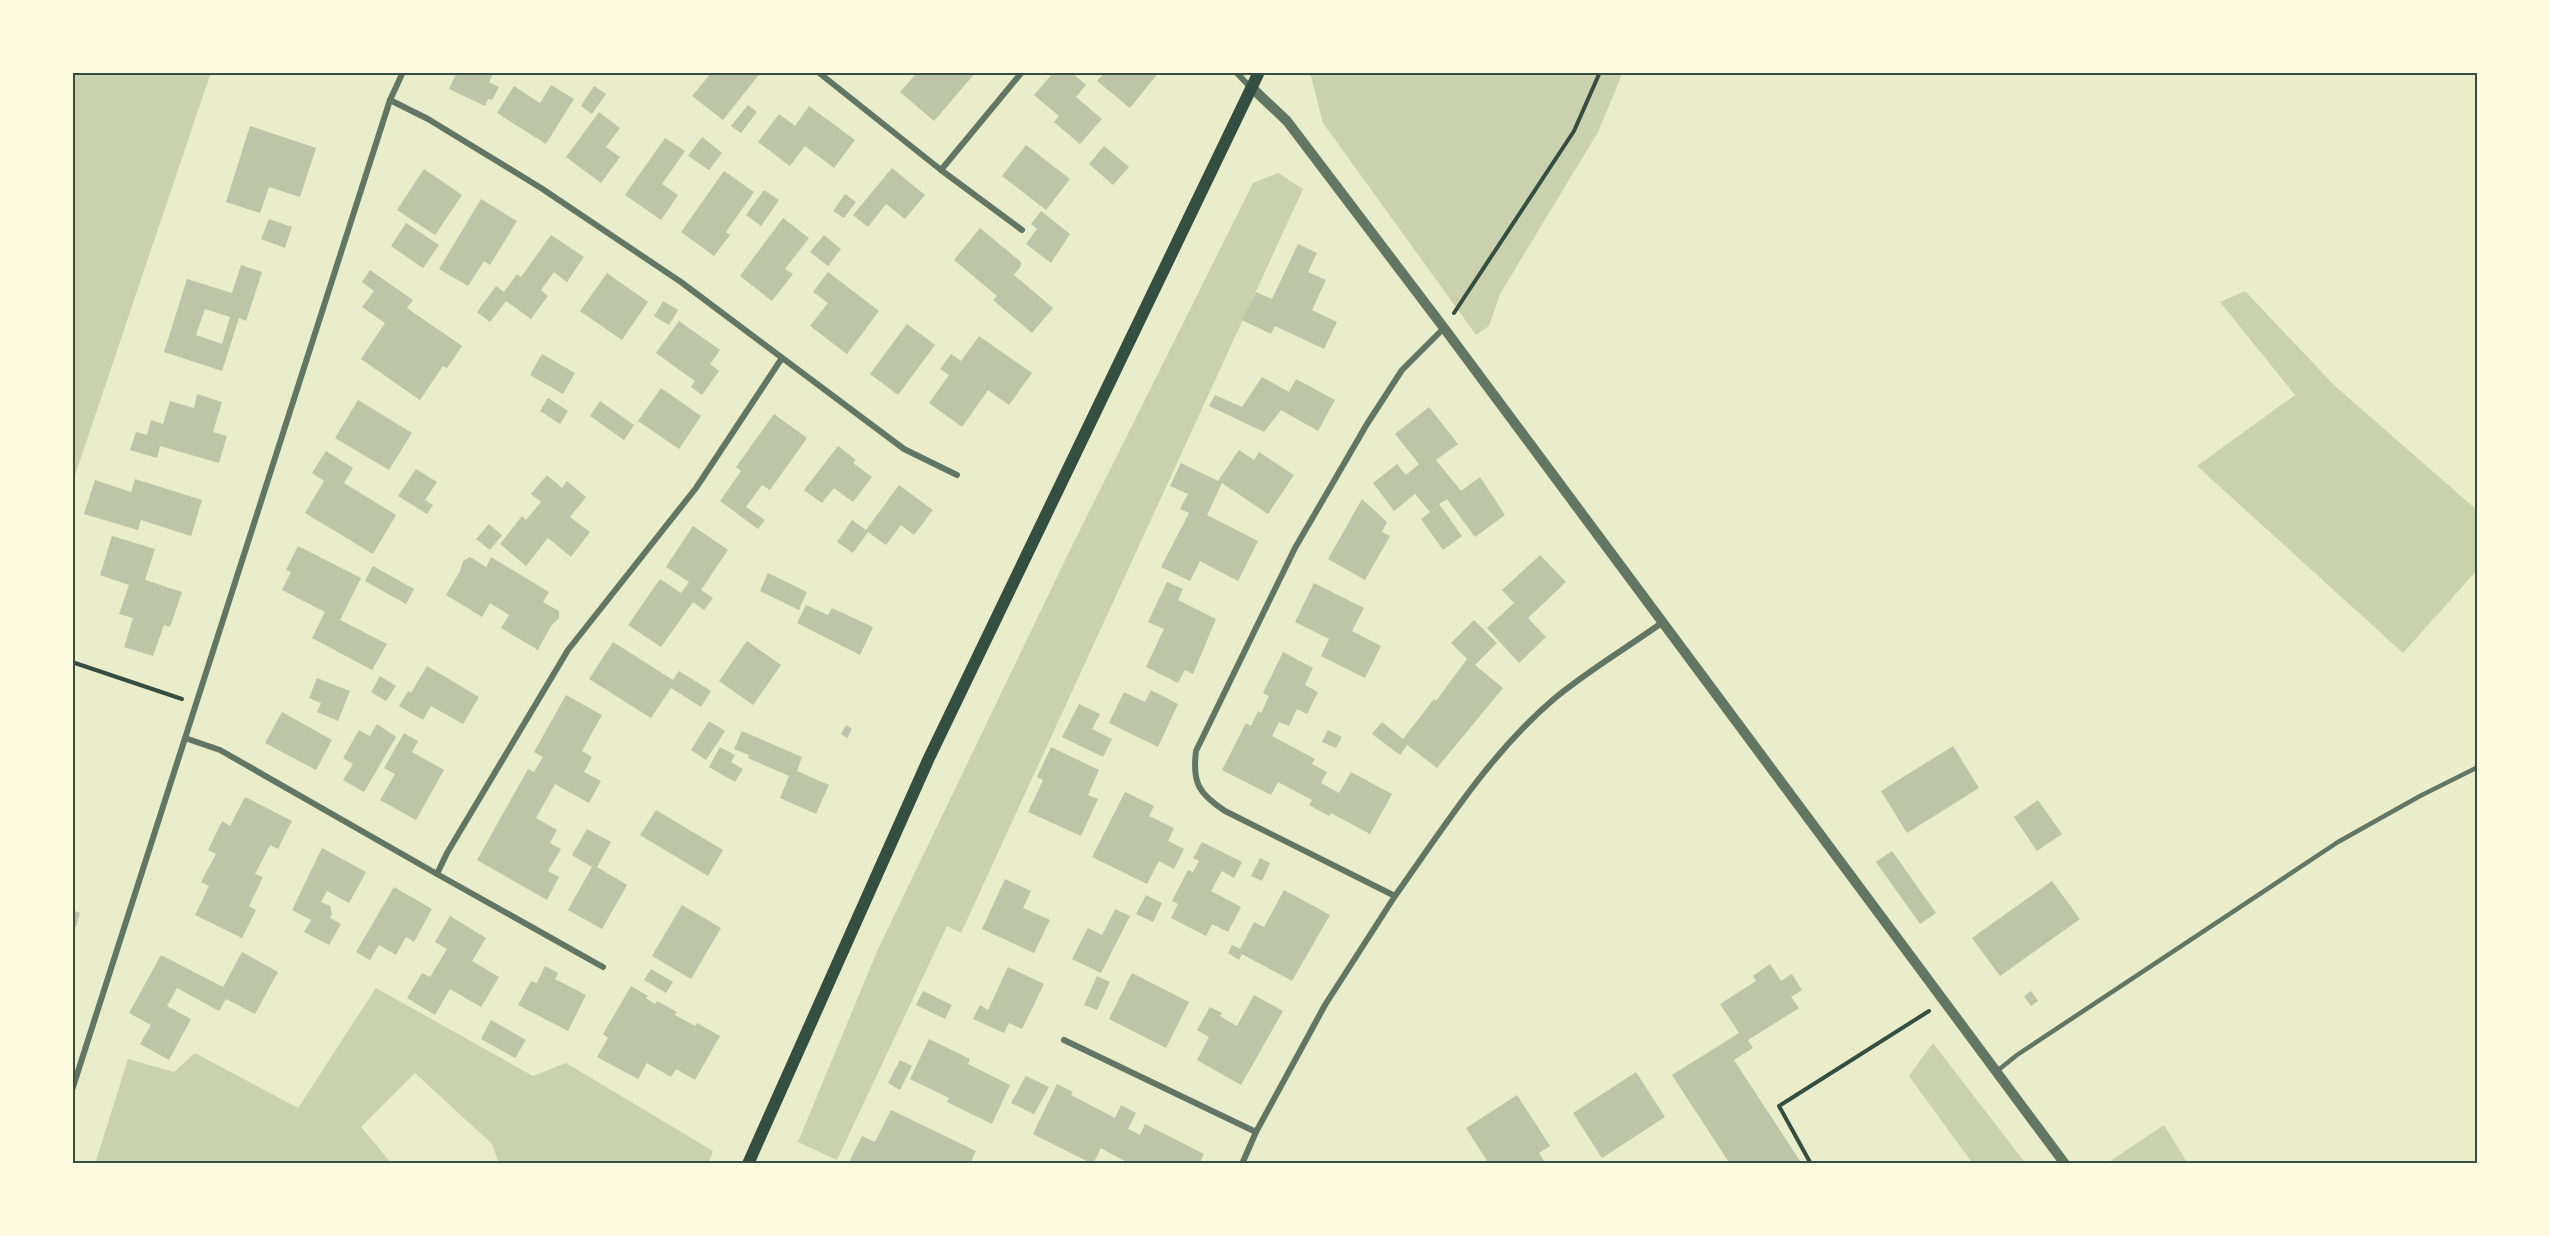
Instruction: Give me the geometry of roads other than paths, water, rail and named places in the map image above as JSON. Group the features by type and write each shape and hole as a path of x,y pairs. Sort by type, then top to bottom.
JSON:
{"main road":[{"path":"748,1164 929,758 1259,72"}],"street":[{"path":"72,1090 390,100 403,72"},
{"path":"818,72 1022,231"},
{"path":"941,170 1022,72"},
{"path":"1236,72 1287,121 1444,328 2065,1164"},
{"path":"390,100 428,119 541,188 681,282 904,449 957,475"},
{"path":"1395,896 1217,806 1197,786 1194,768 1197,751 1295,548 1367,424 1402,370 1444,328"},
{"path":"436,874 562,657 696,488 782,358"},
{"path":"1242,1164 1256,1132 1325,1005 1395,896 1480,775 1521,730 1556,698 1663,622"},
{"path":"184,738 220,750 603,967"},
{"path":"1064,1040 1256,1132"}],"lane":[{"path":"1997,1071 2017,1055 2338,842 2420,796 2478,767"}]}
